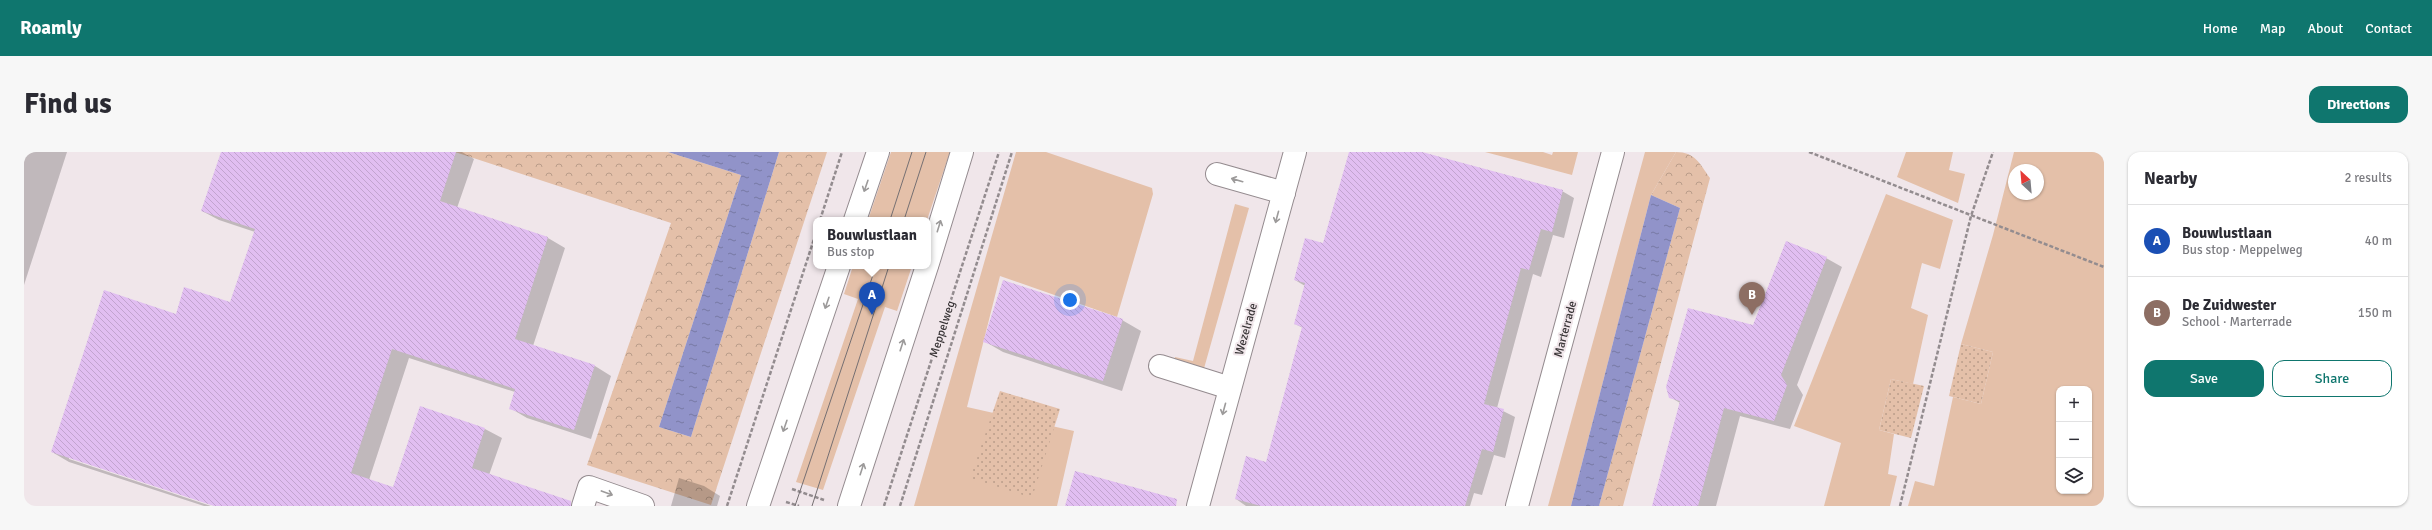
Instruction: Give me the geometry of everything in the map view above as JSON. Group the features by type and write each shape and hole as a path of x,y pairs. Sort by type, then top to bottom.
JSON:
{"street":[{"path":"856,217 878,152"},
{"path":"931,255 962,152"},
{"name":"Wezelrade","path":"1198,506 1295,152"},
{"name":"Marterrade","path":"1517,506 1613,152"},
{"path":"1217,174 1284,193"},
{"path":"758,506 838,269"},
{"path":"850,506 927,269"},
{"path":"1160,366 1230,388"},
{"path":"583,506 589,487 643,506"}],"path":[{"path":"821,217 842,152"},
{"name":"Meppelweg","path":"884,506 999,152"},
{"path":"900,506 1012,152"},
{"path":"1809,152 2104,267"},
{"path":"1900,506 1971,216 1993,152"},
{"path":"727,506 813,242"}],"green space":[{"path":"455,152 668,152 741,175 659,427 691,437 779,152 827,152 711,505 587,465 671,223"},
{"path":"891,152 950,152 928,217 869,217"},
{"path":"1016,152 1046,152 1152,188 1153,194 1117,317 1000,276 967,407 1074,431 1057,506 914,506"},
{"path":"1485,152 1543,152 1552,155 1553,152 1578,152 1572,175"},
{"path":"1645,152 1676,152 1651,195 1571,506 1548,506"},
{"path":"1676,152 1688,154 1696,160 1710,178 1623,506 1599,506 1680,208 1651,195"},
{"path":"1906,152 1953,152 1949,170 1965,174 1958,203 1897,177"},
{"path":"2014,152 2104,152 2104,506 1908,506 1915,481 1934,486 1953,397 1981,404 1993,352 1961,344 1993,235 2008,176 2008,200 2044,200 2044,164 2011,164"},
{"path":"1886,194 1953,220 1940,269 1922,263 1911,308 1928,315 1913,384 1891,379 1879,430 1894,434 1888,474 1897,476 1890,506 1824,506 1841,443 1794,426"},
{"path":"1235,204 1249,208 1203,372 1174,364 1175,357 1193,361"},
{"path":"852,269 911,269 897,311 885,307 823,490 796,482 858,299 844,294"},
{"path":"1961,344 1993,352 1981,404 1949,396"},
{"path":"1891,379 1924,386 1911,438 1879,430"},
{"path":"1000,391 1060,409 1032,498 970,478"}],"water":[{"path":"668,152 779,152 691,437 659,427 741,175"},
{"path":"1651,195 1680,208 1599,506 1571,506"}],"building":[{"path":"221,152 456,152 440,201 548,237 515,339 595,365 574,430 509,409 515,389 392,349 351,473 393,487 420,406 485,428 472,468 571,501 571,506 214,506 51,452 104,290 176,314 184,287 230,302 255,229 201,211"},
{"path":"1349,152 1422,152 1563,190 1552,232 1541,229 1529,270 1521,268 1484,404 1504,409 1493,452 1482,449 1465,506 1261,506 1235,499 1246,456 1266,462 1302,327 1294,324 1305,283 1294,280 1305,238 1323,243"},
{"path":"1786,241 1827,257 1781,375 1787,385 1774,421 1724,408 1698,506 1652,506 1680,401 1669,398 1666,387 1688,308 1753,325"},
{"path":"1003,280 1123,319 1103,381 983,342"},
{"path":"1075,471 1177,499 1176,506 1065,506"}],"tram line":[{"path":"891,217 912,152"},
{"path":"905,217 926,152"},
{"path":"795,506 875,269"},
{"path":"812,506 888,269"}],"place":[{"name":"Bouwlustlaan","path":"872,315"},
{"name":"De Zuidwester","path":"1752,315"}]}
